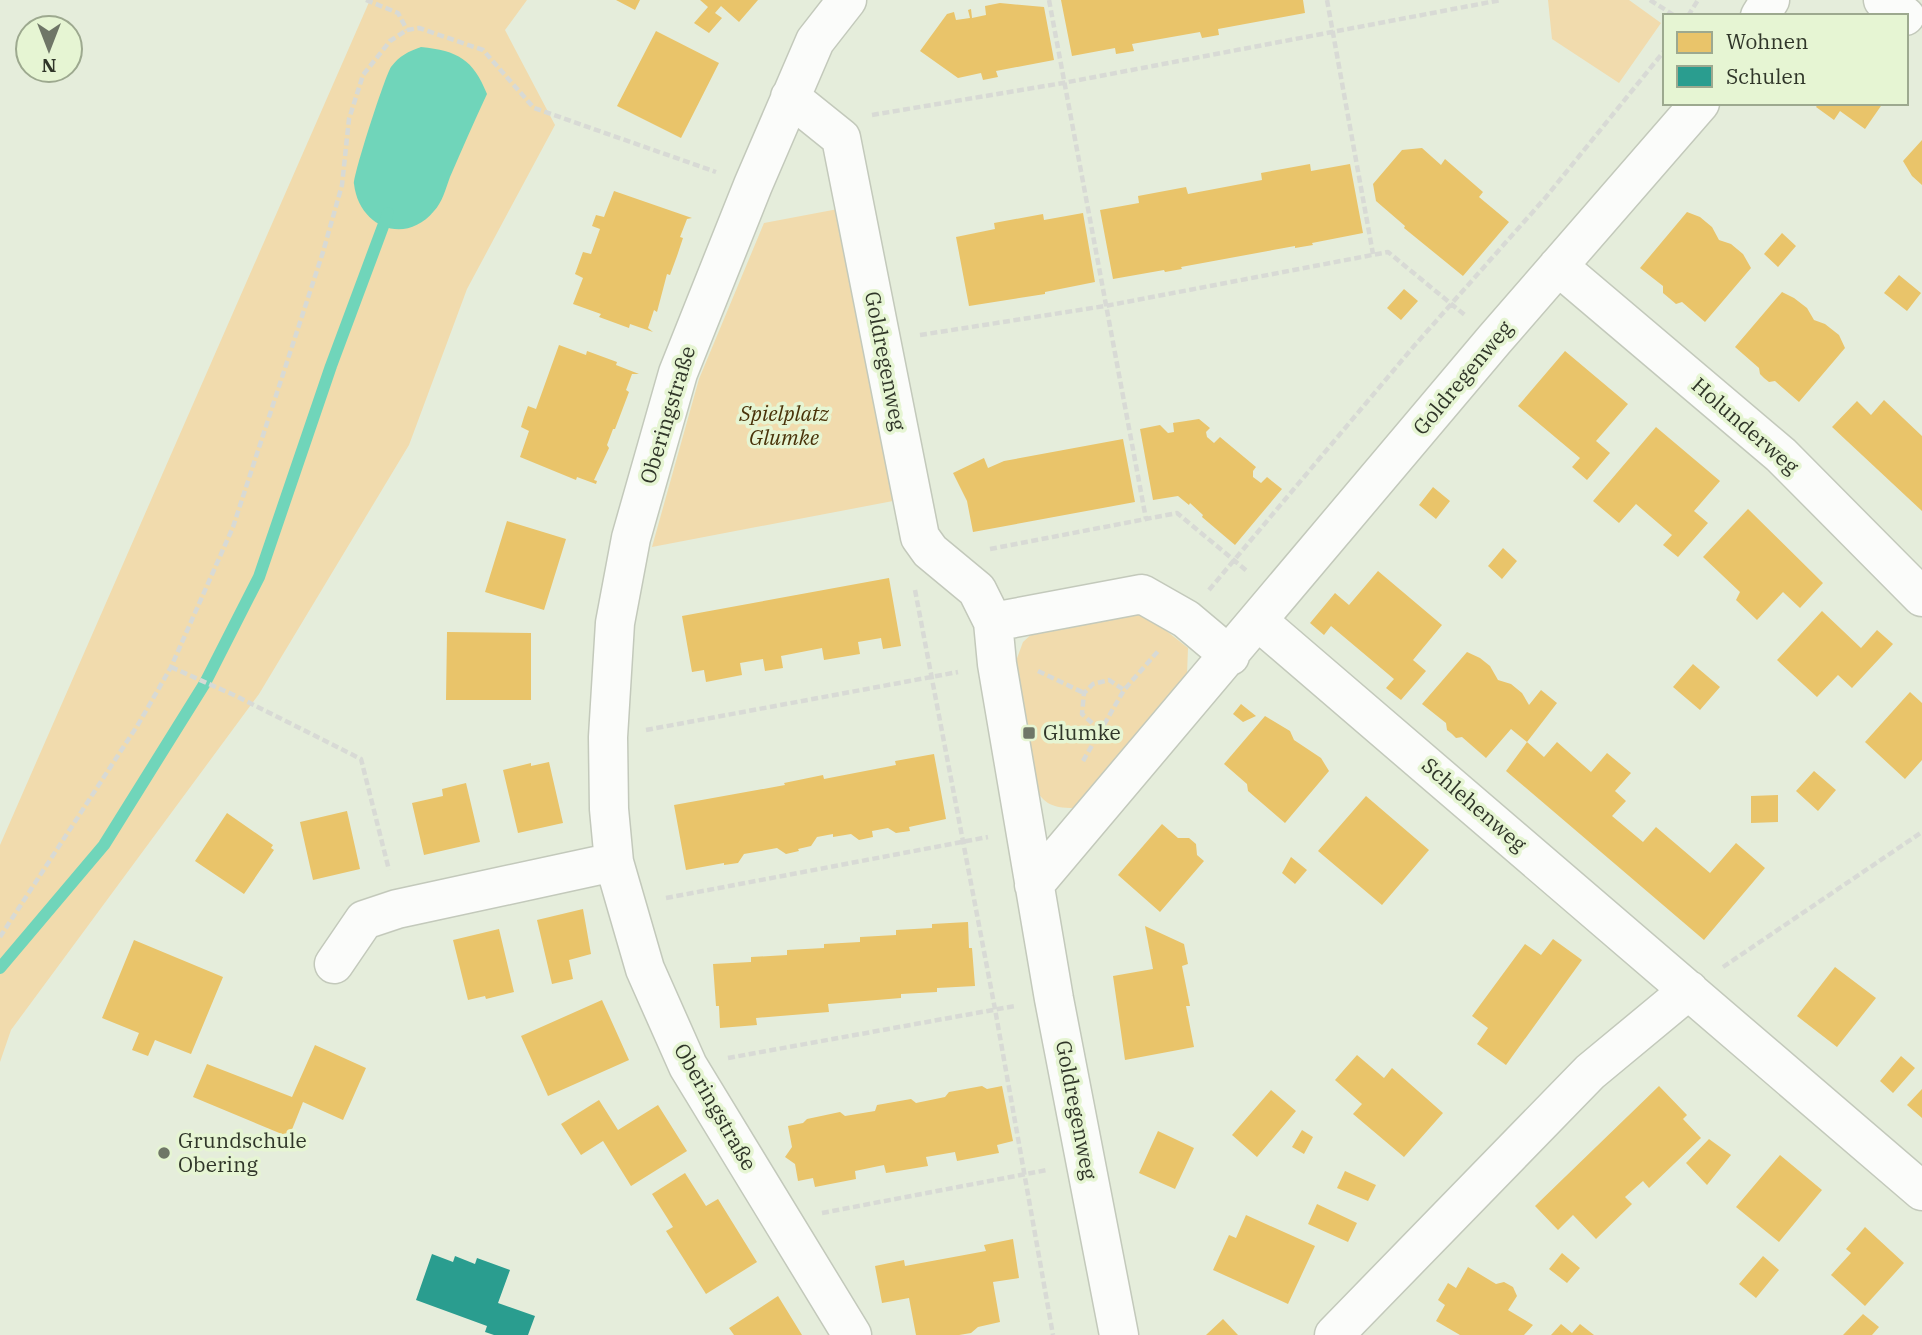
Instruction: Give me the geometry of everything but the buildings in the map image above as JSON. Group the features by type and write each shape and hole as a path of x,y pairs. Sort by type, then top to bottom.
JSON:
{"street":[{"name":"Oberingstraße","path":"846,0 815,41 753,185 678,373 631,538 615,623 608,737 609,809 614,862 645,969 688,1066 852,1335"},
{"path":"1883,0 1903,14"},
{"name":"Goldregenweg","path":"790,97 841,138 881,341 930,548 976,590 993,622 997,664 1054,999 1119,1335"},
{"name":"Goldregenweg","path":"1034,885 1494,340 1698,105"},
{"name":"Holunderweg","path":"1558,266 1781,455 1922,597"},
{"path":"993,622 1142,594 1185,619 1230,656"},
{"name":"Schlehenweg","path":"1269,609 1689,990 1922,1191"},
{"path":"334,964 364,919 397,909 614,862"},
{"path":"1353,1330 1590,1072 1689,990"}],"path":[{"path":"366,0 398,13 407,30"},
{"path":"1049,0 1146,519"},
{"path":"1327,0 1373,254"},
{"path":"823,123 1063,83 1501,0"},
{"path":"1650,0 1672,14"},
{"path":"0,937 139,723 171,667 233,527 342,185 349,119 363,75 390,41 407,30 419,28 483,50 534,108 753,185"},
{"path":"1081,765 1124,690 1451,304 1546,197 1663,53"},
{"path":"881,341 1105,306 1388,251 1494,340"},
{"path":"1053,1335 995,1009 909,555 930,548 1177,513 1234,560 1269,609"},
{"path":"171,667 236,696 361,759 397,909"},
{"path":"608,737 932,678"},
{"path":"1100,730 1082,714 1083,693 1093,684 1110,680 1124,690"},
{"path":"626,905 1025,829"},
{"path":"1689,990 1922,832"},
{"path":"688,1066 1054,999"},
{"path":"783,1220 1086,1163"}],"green space":[{"path":"370,0 527,0 505,30 555,125 467,289 409,445 259,694 11,1030 0,1062 0,845"},
{"path":"1548,0 1629,0 1661,23 1619,83 1552,39"},
{"name":"Spielplatz Glumke","path":"838,209 893,501 652,547 699,379 764,223"},
{"path":"1135,606 1188,648 1187,675 1075,808 1048,803 1030,782 1012,672 1023,642 1045,622"}],"water":[{"path":"421,47 445,51 463,59 476,72 487,94 437,208 422,222 410,228 397,229 374,221 358,199 354,184 370,125 391,67 405,54"}],"waterway":[{"path":"0,968 104,845 205,683 259,577 331,366 388,213"}],"place":[{"name":"Glumke","path":"1029,733"},
{"name":"Grundschule Obering","path":"164,1153"}]}
